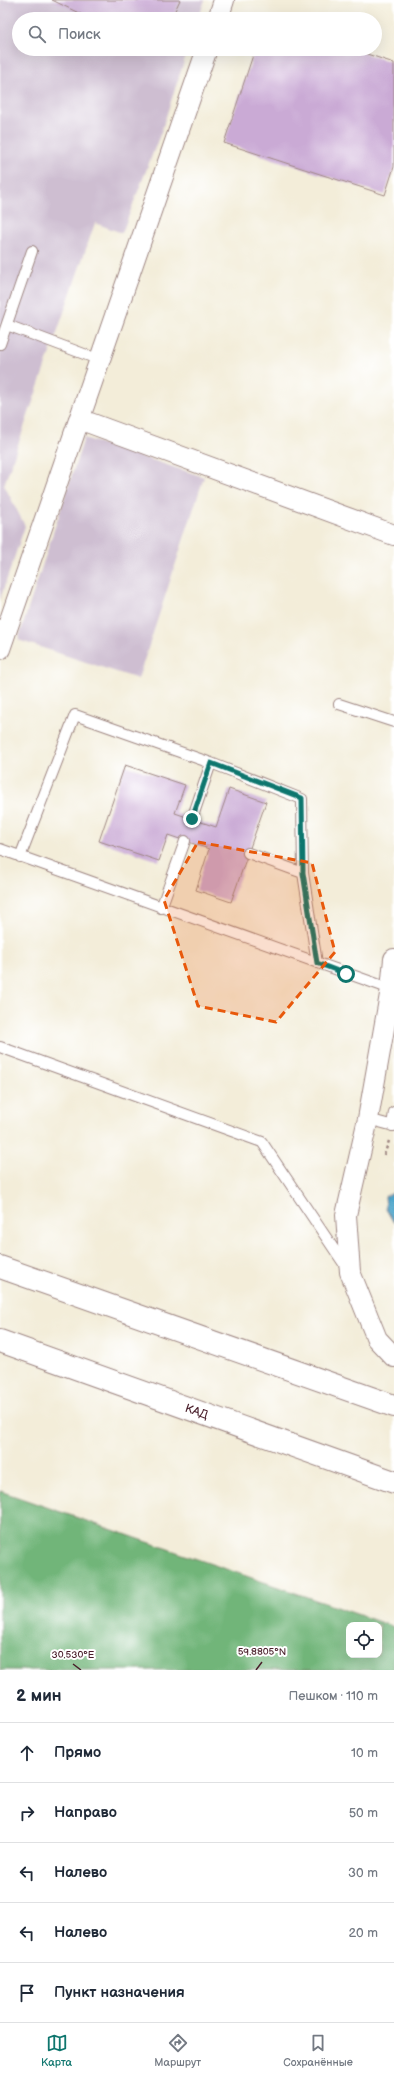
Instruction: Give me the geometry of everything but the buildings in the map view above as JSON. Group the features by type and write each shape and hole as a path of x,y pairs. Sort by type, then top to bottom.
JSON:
{"highway":[{"path":"0,1267 394,1406"},
{"name":"КАД","path":"0,1341 394,1482"}],"street":[{"path":"220,12 224,0"},
{"path":"0,649 205,56"},
{"path":"79,419 394,535"},
{"path":"394,959 391,989 368,1118 346,1215 350,1272 377,1339 394,1357"}],"lane":[{"path":"0,344 32,251"},
{"path":"7,325 100,360"},
{"path":"339,704 394,722"},
{"path":"20,857 75,715 211,763 302,798 303,873 317,963"},
{"path":"192,819 211,763"},
{"path":"160,908 185,841"},
{"path":"0,849 160,908 391,989"},
{"path":"248,853 303,873"},
{"path":"0,1047 262,1142 350,1272"},
{"path":"368,1118 393,1126 394,1112"}],"path":[{"path":"382,1160 388,1146 393,1126"}],"highlighted area":[{"path":"198,842 312,863 335,952 276,1022 198,1006 164,900"}],"shaded area":[{"path":"0,0 205,0 201,12 12,12 12,56 186,56 161,132 122,233 95,223 4,485 25,526 0,599"},
{"path":"84,438 204,477 138,679 18,640"}],"green space":[{"path":"0,1491 380,1622 346,1622 346,1658 382,1658 382,1623 394,1627 394,1670 0,1670"}],"water":[{"path":"394,1193 394,1223 386,1209 385,1196"}],"route":[{"path":"192,819 211,763 302,798 303,873 317,963 346,974"}]}
